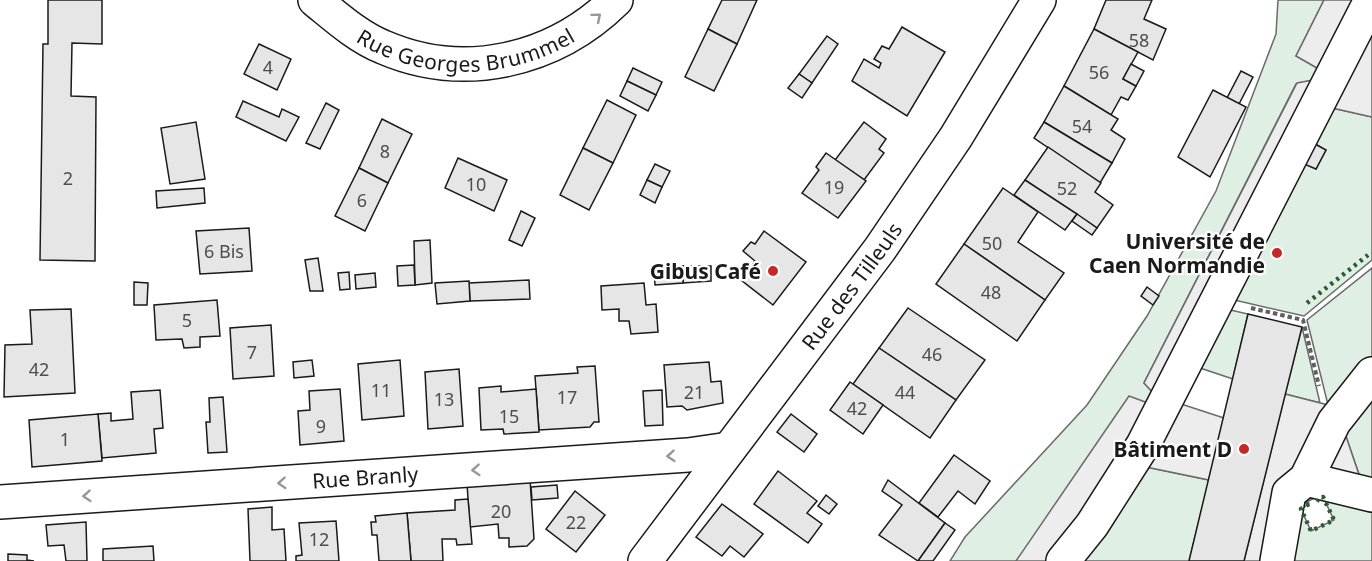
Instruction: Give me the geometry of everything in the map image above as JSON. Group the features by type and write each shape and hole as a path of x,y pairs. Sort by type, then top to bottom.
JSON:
{"street":[{"name":"Rue Georges Brummel","path":"315,0 355,31 382,47 446,64 481,63 540,51 572,36 597,19 616,0"},
{"name":"Rue des Tilleuls","path":"645,561 886,239 956,137 1039,0"},
{"path":"1063,561 1092,525 1143,445 1371,0"},
{"path":"1277,561 1289,493 1306,479 1334,422 1372,374"},
{"name":"Rue Branly","path":"0,502 688,455 729,449"},
{"path":"1306,479 1372,495"}],"path":[{"path":"1217,300 1303,320 1323,404 1334,422"}],"green space":[{"path":"1278,0 1324,0 1296,56 1317,68 1313,80 1296,84 1144,383 1154,394 1016,561 950,561 965,537 1087,405 1147,316 1216,191 1276,34"},
{"path":"1332,108 1372,117 1372,260 1304,316 1230,299 1300,161 1316,169 1326,150 1310,141"},
{"path":"1372,268 1372,360 1328,405 1307,320"},
{"path":"1226,309 1248,314 1233,379 1197,367"},
{"path":"1302,327 1320,403 1285,394"},
{"path":"1372,383 1372,488 1363,486 1341,422"},
{"path":"1146,467 1209,480 1189,561 1083,561"},
{"path":"1324,493 1372,505 1372,561 1285,561 1295,508 1308,501 1309,504 1301,509 1311,531 1334,520 1323,497 1317,501 1315,498"}],"shaded area":[{"path":"1324,0 1353,0 1317,68 1296,56"},
{"path":"1372,28 1372,117 1332,108"},
{"path":"1313,80 1154,394 1144,383 1297,83"},
{"path":"1285,394 1336,407 1369,504 1324,493 1295,508 1285,561 1244,561"},
{"path":"1129,396 1148,403 1130,437 1052,561 1016,561"},
{"path":"1178,403 1224,418 1209,480 1146,467"}],"building":[{"path":"48,0 102,0 102,44 72,43 71,96 96,97 95,261 40,260 43,44 48,44"},
{"path":"722,0 757,0 737,44 708,29"},
{"path":"1106,0 1152,0 1144,19 1166,29 1153,60 1094,29"},
{"path":"902,27 945,52 907,116 852,81 864,59 879,68 881,63 874,59 882,46 889,49"},
{"path":"708,29 737,44 714,91 685,77"},
{"path":"1094,29 1138,52 1123,79 1136,86 1128,100 1121,97 1111,115 1064,86"},
{"path":"827,36 838,44 812,83 799,74"},
{"path":"259,44 291,59 277,90 244,74"},
{"path":"1131,64 1144,71 1136,86 1123,79"},
{"path":"633,68 662,82 656,95 627,81"},
{"path":"1241,71 1253,77 1239,104 1227,98"},
{"path":"799,74 812,83 802,98 788,88"},
{"path":"627,81 656,95 648,111 620,96"},
{"path":"1064,86 1118,119 1111,130 1125,139 1112,163 1044,122"},
{"path":"1213,90 1246,107 1210,177 1178,157"},
{"path":"607,100 636,115 613,163 583,148"},
{"path":"243,101 279,117 282,109 299,117 286,141 236,117"},
{"path":"326,103 339,110 320,149 306,143"},
{"path":"382,119 412,134 388,183 359,168"},
{"path":"196,122 205,179 170,184 161,128"},
{"path":"864,122 886,139 879,149 884,153 864,180 835,160"},
{"path":"1044,122 1112,163 1100,183 1034,138"},
{"path":"1315,144 1326,150 1316,169 1304,164"},
{"path":"1048,147 1101,183 1095,192 1113,205 1097,228 1025,180"},
{"path":"583,148 613,163 589,210 560,195"},
{"path":"826,153 866,181 838,218 802,193 819,170 816,167"},
{"path":"458,158 507,180 494,211 445,188"},
{"path":"655,164 670,171 662,187 647,180"},
{"path":"359,168 388,183 365,231 335,216"},
{"path":"647,180 662,187 655,203 640,195"},
{"path":"1025,180 1077,214 1065,230 1014,195"},
{"path":"204,188 205,203 157,208 156,191"},
{"path":"1003,188 1038,212 1018,242 1064,273 1045,300 964,244"},
{"path":"521,211 535,218 522,246 509,240"},
{"path":"1077,214 1097,228 1092,235 1072,221"},
{"path":"249,228 252,271 200,274 196,231"},
{"name":"Gibus Café","path":"764,231 806,262 773,305 741,280 755,261 743,251 751,242 755,244"},
{"path":"430,240 432,283 415,285 414,241"},
{"path":"964,244 1045,300 1017,341 936,284"},
{"path":"318,258 323,291 310,291 305,260"},
{"path":"414,265 415,285 398,286 397,266"},
{"path":"683,266 711,266 711,281 683,283"},
{"path":"683,266 683,283 655,285 654,268"},
{"path":"349,272 350,289 340,290 338,273"},
{"path":"375,273 376,287 356,289 355,275"},
{"path":"529,280 530,299 470,301 469,283"},
{"path":"469,281 470,301 437,304 435,283"},
{"path":"134,282 148,283 147,305 134,305"},
{"path":"644,283 646,305 656,304 658,332 631,334 629,321 619,321 619,309 602,310 601,286"},
{"path":"1147,287 1159,296 1153,305 1141,296"},
{"path":"217,300 220,336 200,337 200,347 184,348 182,339 156,340 154,305"},
{"path":"908,308 985,360 956,400 879,348"},
{"path":"71,309 75,393 4,397 5,345 32,344 30,310"},
{"name":"Bâtiment D","path":"1248,314 1302,327 1244,561 1189,561"},
{"path":"271,325 274,376 233,379 230,328"},
{"path":"879,348 956,400 930,438 853,384"},
{"path":"312,360 314,376 294,378 293,362"},
{"path":"400,360 404,416 362,420 358,364"},
{"path":"709,362 711,382 721,381 723,403 687,410 682,406 667,407 664,365"},
{"path":"595,366 599,422 594,422 590,427 539,430 535,376 578,373 577,367"},
{"path":"459,369 463,426 428,429 425,372"},
{"path":"850,382 883,405 863,434 830,410"},
{"path":"501,386 501,392 536,389 539,432 504,434 503,429 481,430 479,388"},
{"path":"340,389 344,441 300,445 298,411 310,410 309,391"},
{"path":"160,390 163,428 154,429 156,453 102,458 98,414 111,413 111,421 133,419 131,392"},
{"path":"662,390 663,425 645,426 643,391"},
{"path":"223,397 227,452 208,453 206,422 210,422 209,398"},
{"path":"98,414 102,461 32,467 29,420"},
{"path":"791,414 817,434 804,452 777,432"},
{"path":"954,455 990,481 975,504 958,491 938,517 919,503"},
{"path":"778,471 817,501 807,513 822,524 808,543 754,504"},
{"path":"530,479 534,539 527,546 509,547 509,538 499,538 498,524 470,527 467,484"},
{"path":"888,480 945,523 918,561 879,535 902,505 882,491"},
{"path":"557,485 558,498 532,500 531,487"},
{"path":"575,491 605,515 576,552 546,529"},
{"path":"826,495 837,504 829,514 818,506"},
{"path":"468,499 472,544 457,545 456,539 442,539 443,561 411,561 407,513 455,510 455,500"},
{"path":"722,504 763,534 744,557 730,546 722,556 696,537"},
{"path":"272,507 272,530 284,529 286,561 250,561 248,509"},
{"path":"407,513 411,561 379,561 377,535 372,535 371,522 376,522 375,516"},
{"path":"336,521 339,561 296,561 296,556 302,555 299,523"},
{"path":"86,522 87,561 66,561 64,545 48,546 46,525"},
{"path":"945,523 955,530 933,561 918,561"},
{"path":"153,546 154,561 103,561 103,549"},
{"path":"8,554 27,555 27,560 34,561 8,561"}],"hedge":[{"path":"1307,303 1368,255"},
{"path":"1309,504 1301,509 1311,531 1334,520 1323,497 1317,501"}],"place":[{"name":"Université de Caen Normandie","path":"1277,253"},
{"name":"Gibus Café","path":"773,271"},
{"name":"Bâtiment D","path":"1244,449"}]}
